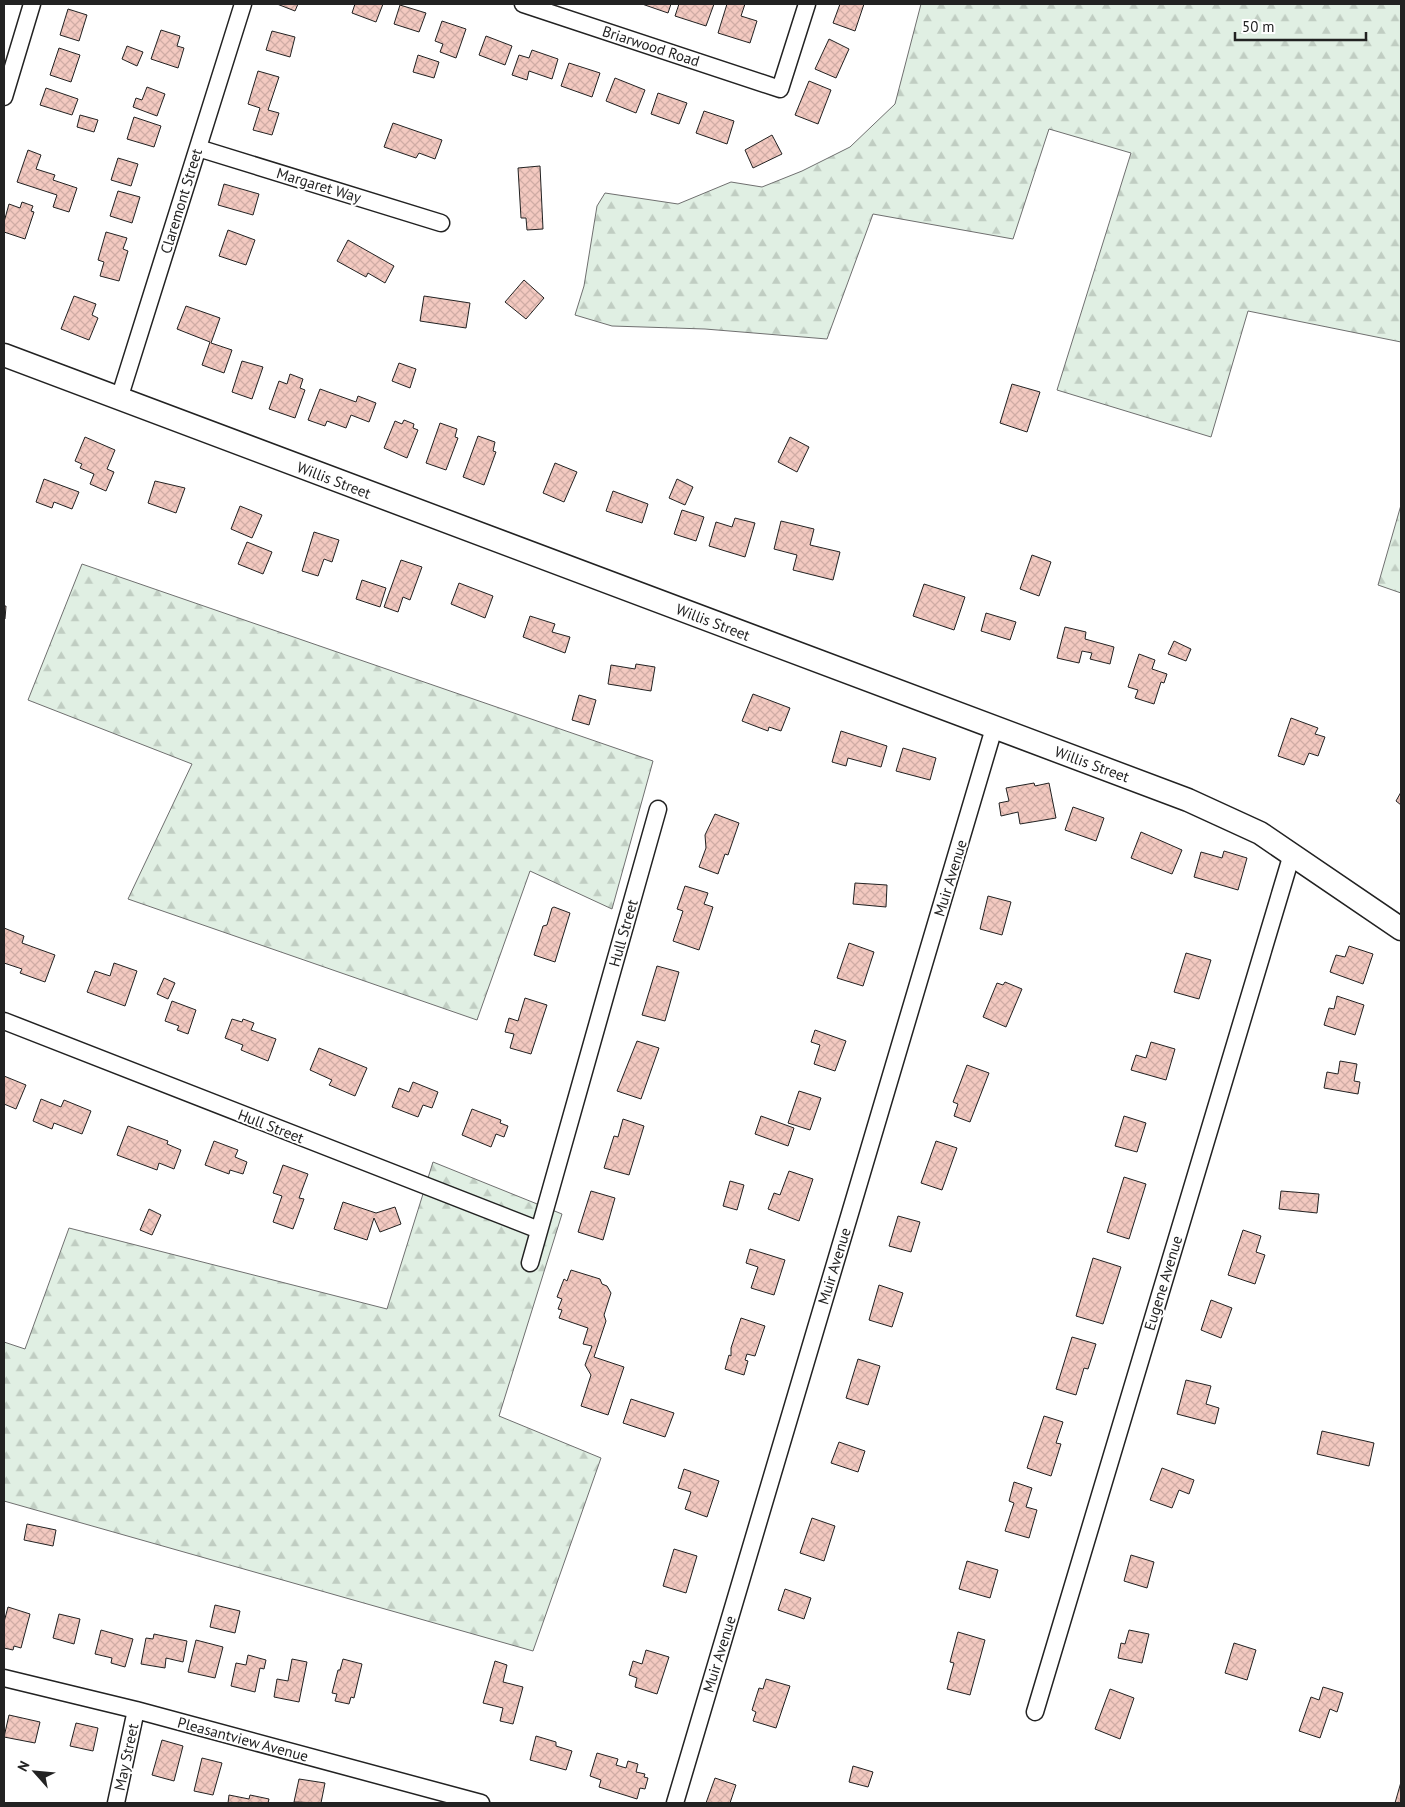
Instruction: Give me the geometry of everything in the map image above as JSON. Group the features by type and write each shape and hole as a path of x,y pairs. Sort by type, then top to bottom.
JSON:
{"main road":[{"name":"Willis Street","path":"4,355 1188,800 1260,833 1401,929"}],"street":[{"path":"4,97 32,4"},
{"name":"Claremont Street","path":"119,399 242,4"},
{"name":"Briarwood Road","path":"523,4 780,89 807,4"},
{"name":"Margaret Way","path":"198,148 441,223"},
{"name":"Muir Avenue","path":"675,1803 994,728"},
{"name":"Hull Street","path":"530,1263 658,809"},
{"name":"Eugene Avenue","path":"1034,1712 1292,854"},
{"name":"Hull Street","path":"4,1021 539,1230"},
{"name":"Pleasantview Avenue","path":"4,1678 136,1710 481,1803"},
{"name":"May Street","path":"116,1803 136,1710"}],"green space":[{"path":"921,4 1401,4 1401,342 1248,311 1211,437 1057,390 1131,153 1049,129 1013,239 873,214 827,339 705,329 612,326 575,315 584,286 597,206 605,193 678,204 731,182 762,187 802,171 850,147 895,104"},
{"path":"1401,505 1401,593 1378,585"},
{"path":"82,564 653,761 612,909 530,871 477,1020 128,899 192,764 28,700"},
{"path":"433,1162 562,1214 499,1416 601,1458 533,1651 4,1501 4,1342 25,1349 69,1228 387,1309"}],"building":[{"path":"277,4 298,4 295,11"},
{"path":"355,4 383,4 376,22 352,13"},
{"path":"642,4 671,4 668,13"},
{"path":"679,4 714,4 706,26 675,16"},
{"path":"727,4 745,4 741,16 757,21 750,43 718,33"},
{"path":"840,4 864,4 855,31 833,23"},
{"path":"400,5 426,13 419,32 394,24"},
{"path":"68,9 87,15 79,41 60,35"},
{"path":"442,21 466,29 456,58 440,52 443,44 435,41"},
{"path":"161,30 180,36 177,46 184,48 178,68 151,59"},
{"path":"272,31 295,37 290,57 266,50"},
{"path":"486,36 512,46 505,65 479,55"},
{"path":"829,39 849,49 836,78 815,69"},
{"path":"127,46 143,52 137,66 122,59"},
{"path":"59,48 80,55 71,82 50,75"},
{"path":"532,50 558,59 552,79 529,71 527,80 512,75 519,55 529,58"},
{"path":"418,55 439,62 434,78 413,72"},
{"path":"569,63 600,73 592,97 561,86"},
{"path":"258,71 279,77 268,110 279,113 272,135 253,130 260,108 248,104"},
{"path":"615,78 645,90 636,113 606,101"},
{"path":"809,81 831,90 818,124 795,115"},
{"path":"147,87 165,94 157,116 133,107 136,98 142,100"},
{"path":"46,88 78,99 72,115 40,105"},
{"path":"658,93 687,103 679,124 651,114"},
{"path":"704,111 734,121 727,144 696,133"},
{"path":"80,115 98,120 94,132 77,127"},
{"path":"134,117 161,126 154,147 127,139"},
{"path":"393,123 442,140 435,159 419,153 416,158 384,147"},
{"path":"772,135 782,154 753,168 745,150"},
{"path":"28,150 41,155 36,169 55,175 53,180 77,188 69,212 53,207 57,195 17,182"},
{"path":"118,158 138,164 131,186 111,180"},
{"path":"540,166 543,229 527,230 526,218 521,218 518,168"},
{"path":"224,184 259,194 253,215 218,205"},
{"path":"118,191 140,197 132,223 110,216"},
{"path":"22,202 33,206 31,211 34,212 25,239 4,232 4,222 9,204 20,208"},
{"path":"228,230 255,240 246,265 219,256"},
{"path":"106,232 127,238 123,249 128,251 119,281 100,276 104,262 98,260"},
{"path":"348,240 394,266 385,283 368,273 366,277 337,261"},
{"path":"524,280 544,298 526,319 505,302"},
{"path":"74,296 96,304 92,315 98,318 89,340 61,329"},
{"path":"424,296 470,303 466,328 420,321"},
{"path":"186,306 220,318 211,343 232,350 224,373 202,365 210,342 177,329"},
{"path":"242,361 263,367 252,399 232,392"},
{"path":"399,363 416,369 410,388 392,381"},
{"path":"290,374 303,379 300,388 305,390 295,418 269,409 279,381 287,384"},
{"path":"1012,384 1040,392 1027,432 1000,423"},
{"path":"320,389 356,402 358,396 376,403 369,422 351,415 346,428 327,421 325,426 308,420"},
{"path":"404,420 414,424 413,428 418,430 407,458 384,448 395,421 402,424"},
{"path":"440,423 457,429 455,437 458,438 446,470 426,463"},
{"path":"478,436 495,442 493,451 496,452 484,485 463,477"},
{"path":"85,437 115,450 107,469 114,472 106,491 90,484 94,474 80,468 82,464 75,461"},
{"path":"790,437 809,447 797,472 778,462"},
{"path":"555,463 577,472 564,502 543,493"},
{"path":"44,479 79,492 72,509 54,502 52,508 36,502"},
{"path":"677,479 693,487 685,505 669,498"},
{"path":"155,481 185,488 176,513 148,503"},
{"path":"613,491 648,504 642,523 606,511"},
{"path":"240,506 262,515 252,538 231,529"},
{"path":"682,510 704,517 696,541 674,534"},
{"path":"735,518 755,523 745,557 709,546 716,522 732,527"},
{"path":"781,521 814,529 810,545 840,552 833,580 793,570 797,555 774,549"},
{"path":"314,532 339,540 332,562 324,559 318,576 302,571"},
{"path":"247,542 272,552 263,574 238,564"},
{"path":"1032,555 1051,562 1039,596 1020,589"},
{"path":"401,560 422,567 410,600 403,597 398,612 384,607"},
{"path":"362,580 386,588 380,607 356,599"},
{"path":"459,583 493,596 485,618 451,604"},
{"path":"924,584 965,597 954,630 913,616"},
{"path":"4,606 6,606 5,619 4,619"},
{"path":"986,613 1016,622 1010,640 981,631"},
{"path":"530,616 555,624 552,632 570,637 565,653 523,637"},
{"path":"1065,627 1086,632 1085,639 1114,647 1110,664 1090,659 1092,653 1082,651 1079,663 1057,658"},
{"path":"1174,641 1191,649 1186,661 1168,654"},
{"path":"1139,654 1155,660 1152,669 1167,674 1164,683 1161,682 1154,704 1135,698 1138,690 1128,687"},
{"path":"636,664 655,667 651,691 608,684 611,665 635,669"},
{"path":"753,694 790,708 781,731 769,727 768,731 742,721"},
{"path":"579,695 596,700 589,725 572,720"},
{"path":"1291,718 1318,728 1315,734 1325,737 1318,756 1309,753 1304,765 1278,756"},
{"path":"841,731 887,746 881,767 848,758 846,766 832,762"},
{"path":"903,748 936,758 930,780 896,771"},
{"path":"1034,783 1035,786 1049,783 1056,818 1020,824 1018,812 1001,816 999,803 1009,801 1006,788"},
{"path":"1401,792 1401,805 1396,801"},
{"path":"1073,807 1104,818 1096,841 1065,830"},
{"path":"715,814 739,823 728,855 725,854 718,874 699,867 706,848 705,835"},
{"path":"1141,832 1182,850 1172,874 1131,858"},
{"path":"1224,851 1247,858 1238,890 1194,877 1201,852 1222,858"},
{"path":"855,883 887,885 886,907 853,904"},
{"path":"685,886 708,893 704,904 713,907 699,950 673,941 683,911 677,909"},
{"path":"988,896 1011,902 1002,935 980,929"},
{"path":"552,908 570,913 555,962 534,955 543,926 547,925"},
{"path":"4,928 24,936 22,943 55,955 45,982 20,973 22,969 4,963"},
{"path":"849,943 874,952 863,986 837,978"},
{"path":"1349,946 1373,954 1363,984 1330,972 1336,955 1345,957"},
{"path":"1186,953 1211,960 1199,999 1174,992"},
{"path":"114,963 137,971 125,1006 87,992 95,971 110,976"},
{"path":"657,966 679,972 665,1021 642,1015"},
{"path":"164,978 175,983 168,999 157,994"},
{"path":"1005,982 1022,989 1006,1027 983,1017 997,983 1003,985"},
{"path":"1337,996 1364,1005 1355,1035 1324,1025 1329,1008 1334,1009"},
{"path":"525,998 547,1005 531,1054 510,1048 514,1034 505,1032 509,1018 518,1021"},
{"path":"172,1001 196,1010 188,1034 177,1030 179,1026 165,1021"},
{"path":"232,1019 242,1022 243,1019 254,1023 251,1030 276,1039 268,1061 241,1050 243,1045 225,1038"},
{"path":"815,1030 846,1041 835,1071 814,1064 820,1045 811,1042"},
{"path":"637,1041 659,1048 641,1099 617,1091"},
{"path":"1151,1042 1175,1049 1166,1080 1131,1070 1136,1055 1146,1058"},
{"path":"319,1048 367,1068 355,1096 329,1085 332,1080 310,1070"},
{"path":"1340,1061 1357,1064 1354,1081 1360,1082 1358,1094 1324,1088 1327,1072 1338,1074"},
{"path":"967,1065 989,1073 970,1122 954,1116 958,1104 953,1102"},
{"path":"4,1076 26,1085 16,1109 4,1104"},
{"path":"413,1082 438,1092 432,1108 423,1105 418,1117 392,1107 399,1088 409,1092"},
{"path":"799,1091 821,1098 810,1130 788,1123"},
{"path":"41,1099 61,1107 64,1100 91,1111 82,1134 54,1123 52,1129 33,1121"},
{"path":"472,1109 501,1120 500,1123 508,1126 504,1137 496,1134 491,1147 462,1135"},
{"path":"761,1116 794,1128 788,1146 755,1134"},
{"path":"1124,1116 1146,1123 1137,1152 1115,1146"},
{"path":"623,1119 644,1126 629,1175 604,1168 614,1136 618,1137"},
{"path":"128,1126 168,1141 167,1144 181,1150 174,1169 159,1163 157,1170 117,1155"},
{"path":"214,1141 238,1150 235,1157 247,1162 243,1174 230,1170 229,1174 205,1165"},
{"path":"936,1141 957,1148 942,1190 921,1183"},
{"path":"283,1165 308,1174 299,1198 304,1199 293,1229 273,1222 282,1196 273,1193"},
{"path":"789,1171 813,1179 799,1221 768,1209 774,1193 780,1195"},
{"path":"1124,1177 1146,1184 1129,1239 1107,1232"},
{"path":"730,1181 744,1185 737,1210 723,1206"},
{"path":"591,1191 615,1198 603,1240 578,1232"},
{"path":"1281,1191 1319,1194 1317,1213 1279,1209"},
{"path":"343,1202 376,1213 395,1207 401,1224 380,1232 374,1218 367,1240 334,1229"},
{"path":"149,1209 161,1215 152,1235 140,1230"},
{"path":"898,1216 920,1222 911,1252 889,1246"},
{"path":"1243,1230 1261,1236 1256,1252 1265,1255 1255,1284 1228,1275"},
{"path":"750,1249 785,1260 774,1295 751,1288 758,1267 746,1263"},
{"path":"1093,1258 1121,1267 1103,1324 1076,1316"},
{"path":"571,1270 600,1279 602,1284 607,1286 611,1293 604,1315 606,1321 594,1357 624,1367 608,1415 581,1406 591,1375 585,1365 592,1346 583,1344 588,1328 559,1318 562,1310 558,1309 562,1299 557,1297 564,1279 567,1281"},
{"path":"879,1285 903,1293 892,1327 869,1320"},
{"path":"1211,1300 1232,1308 1221,1338 1201,1330"},
{"path":"741,1318 765,1326 755,1356 747,1354 745,1360 748,1361 744,1375 725,1369 729,1355 731,1356 731,1348"},
{"path":"1072,1337 1096,1344 1088,1369 1084,1368 1076,1395 1056,1389"},
{"path":"858,1359 880,1366 868,1405 846,1398"},
{"path":"1186,1380 1211,1386 1206,1404 1219,1408 1215,1424 1177,1414"},
{"path":"631,1399 674,1413 665,1437 623,1423"},
{"path":"1044,1416 1063,1422 1056,1443 1061,1444 1051,1476 1027,1468"},
{"path":"1322,1431 1374,1443 1369,1466 1317,1454"},
{"path":"839,1442 865,1451 858,1472 831,1463"},
{"path":"1162,1468 1194,1480 1189,1494 1179,1490 1172,1508 1150,1500"},
{"path":"684,1469 719,1481 707,1517 685,1509 691,1492 678,1488"},
{"path":"1014,1482 1032,1488 1026,1507 1037,1510 1029,1538 1005,1531 1014,1503 1009,1501"},
{"path":"812,1518 835,1526 824,1561 800,1553"},
{"path":"27,1524 56,1530 53,1546 24,1540"},
{"path":"674,1549 697,1556 686,1593 663,1586"},
{"path":"1131,1555 1154,1562 1147,1588 1124,1581"},
{"path":"967,1561 998,1570 990,1598 959,1589"},
{"path":"785,1589 811,1598 804,1619 778,1610"},
{"path":"215,1605 240,1611 235,1633 210,1627"},
{"path":"8,1607 30,1614 21,1648 14,1646 13,1650 4,1648 4,1622"},
{"path":"59,1614 80,1619 74,1644 53,1638"},
{"path":"101,1630 133,1639 125,1667 111,1663 112,1658 95,1654"},
{"path":"1129,1630 1149,1634 1142,1663 1118,1658 1121,1643 1125,1644"},
{"path":"958,1632 985,1640 970,1695 947,1689 954,1663 950,1662"},
{"path":"154,1634 187,1641 183,1662 166,1658 165,1668 141,1664 146,1638 153,1639"},
{"path":"196,1640 223,1647 215,1678 188,1672"},
{"path":"1234,1643 1256,1650 1247,1680 1225,1673"},
{"path":"646,1650 669,1657 657,1694 635,1687 637,1678 629,1675 633,1661 642,1664"},
{"path":"248,1655 266,1660 264,1669 260,1668 255,1692 231,1686 236,1663 246,1665"},
{"path":"292,1659 307,1662 299,1702 274,1697 277,1679 288,1681"},
{"path":"343,1659 362,1664 354,1698 351,1697 349,1704 335,1701 337,1694 332,1693"},
{"path":"495,1661 507,1665 503,1682 523,1687 513,1724 500,1721 503,1708 483,1703"},
{"path":"766,1679 790,1686 776,1728 753,1721 756,1712 752,1710 759,1688 763,1689"},
{"path":"1323,1687 1343,1693 1337,1712 1330,1709 1320,1738 1299,1731 1311,1697 1319,1700"},
{"path":"1110,1689 1134,1698 1120,1739 1095,1729"},
{"path":"9,1715 40,1722 35,1743 4,1737"},
{"path":"76,1723 98,1728 93,1751 70,1746"},
{"path":"536,1736 556,1742 556,1746 572,1751 566,1770 530,1760"},
{"path":"162,1740 183,1746 174,1781 152,1775"},
{"path":"597,1753 618,1759 616,1765 626,1768 628,1761 638,1764 636,1772 645,1774 644,1777 648,1778 645,1789 640,1788 637,1799 599,1787 601,1780 590,1776"},
{"path":"202,1758 222,1763 213,1795 194,1791"},
{"path":"853,1766 873,1772 868,1787 849,1782"},
{"path":"715,1778 736,1785 730,1803 706,1803"},
{"path":"299,1779 325,1783 321,1803 294,1802"},
{"path":"1401,1782 1401,1803 1395,1803"},
{"path":"229,1795 249,1799 250,1795 269,1799 268,1803 228,1803"}]}
